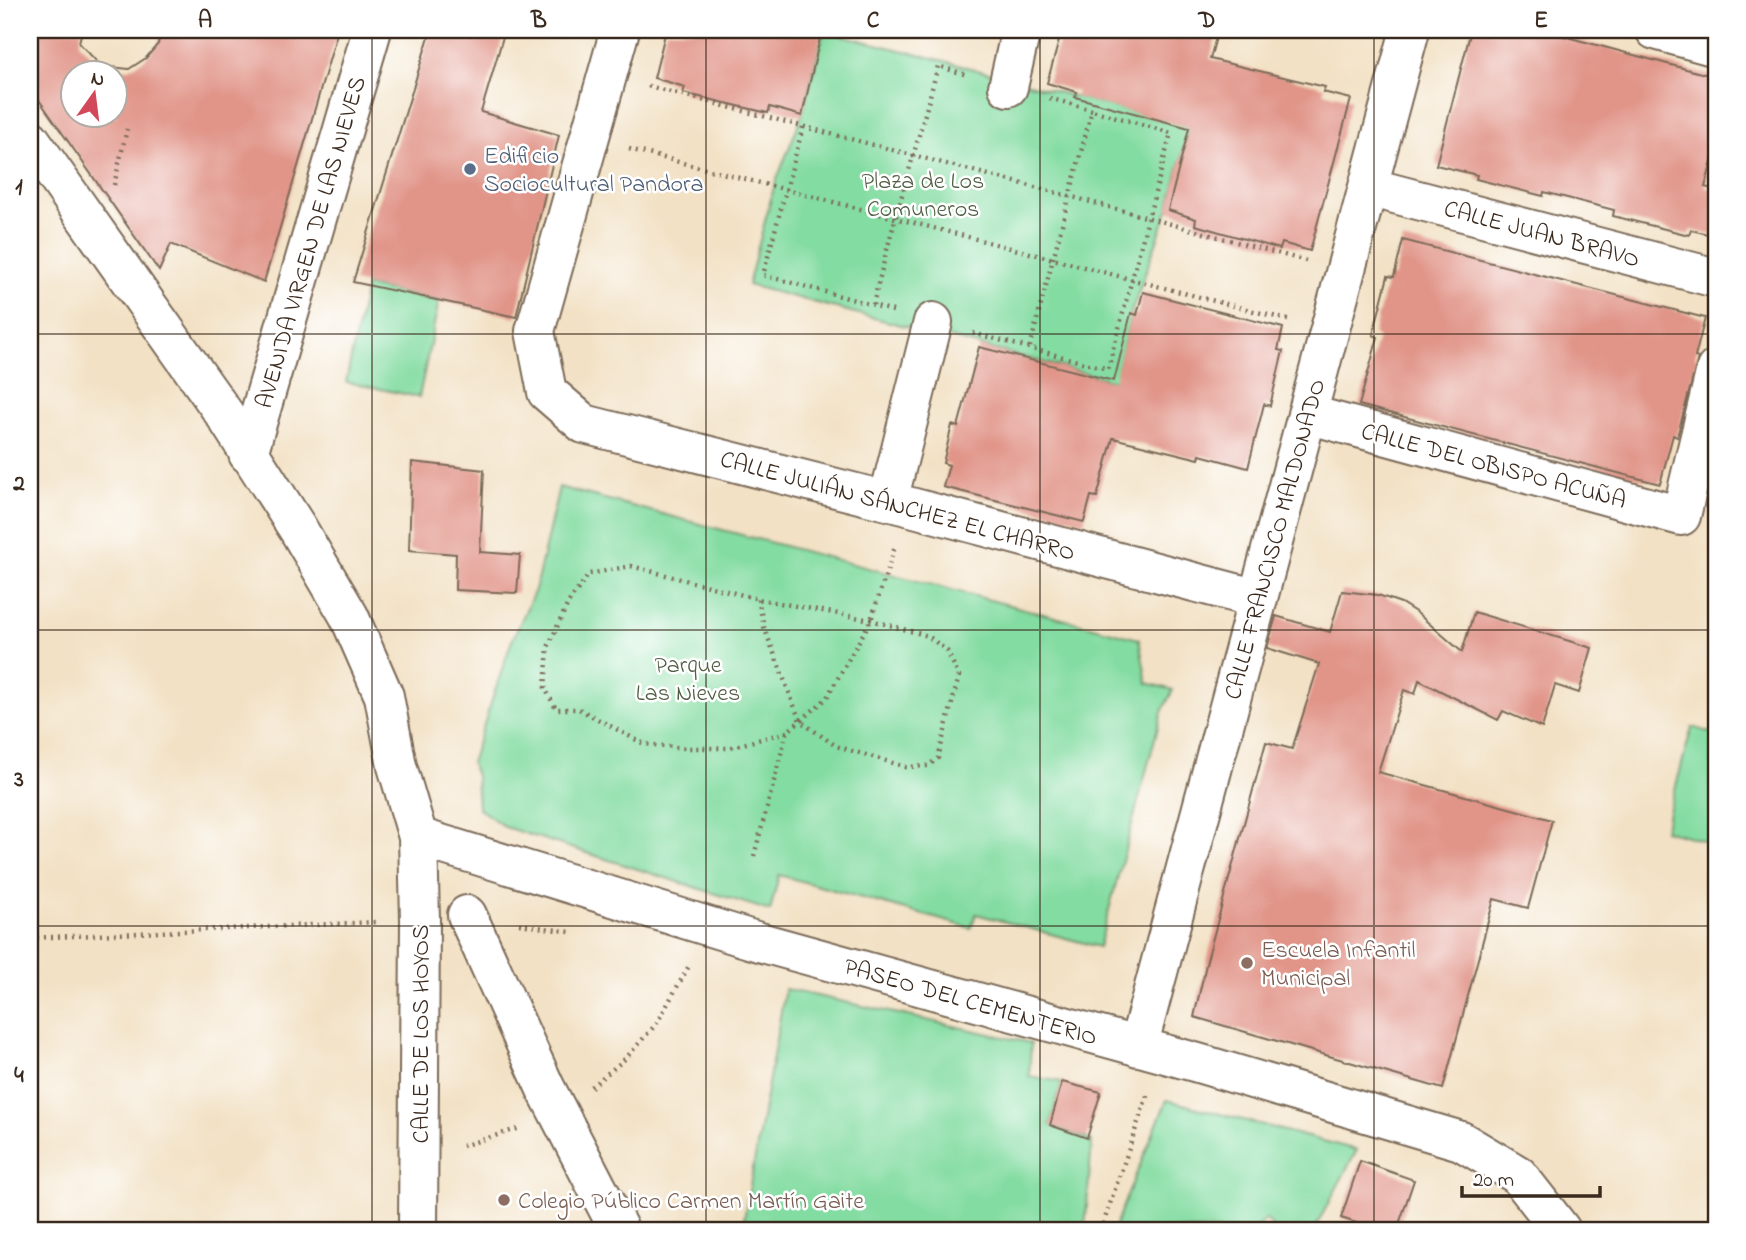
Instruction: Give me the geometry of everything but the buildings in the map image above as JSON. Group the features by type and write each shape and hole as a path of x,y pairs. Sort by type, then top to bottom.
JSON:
{"street":[{"name":"AVENIDA VIRGEN DE LAS NIEVES","path":"248,454 372,30"},
{"path":"1008,87 1021,30"},
{"name":"CALLE FRANCISCO MALDONADO","path":"1138,1048 1410,30"},
{"path":"1655,30 1716,47"},
{"path":"587,139 606,75 613,31"},
{"name":"CALLE DE LOS HOYOS","path":"30,139 225,415 298,529 349,616 384,696 397,766 418,837 418,1230"},
{"name":"CALLE JULIÁN SÁNCHEZ EL CHARRO","path":"587,139 536,331 547,393 584,424 897,503 1258,599"},
{"name":"CALLE JUAN BRAVO","path":"1368,187 1716,278"},
{"path":"897,503 933,322"},
{"name":"CALLE DEL OBISPO ACUÑA","path":"1307,414 1681,516 1716,369"},
{"path":"225,415 246,414 262,407"},
{"name":"PASEO DEL CEMENTERIO","path":"418,837 756,941 1461,1141 1518,1175 1562,1230"},
{"path":"467,915 545,1087 619,1230"}],"path":[{"path":"803,127 763,275 933,322 1030,347 1108,369 1171,133 938,66 894,218 873,305"},
{"path":"606,75 1069,196 1345,272"},
{"path":"1030,347 1092,110"},
{"path":"587,139 1329,331"},
{"path":"758,598 764,627 800,721 836,746 906,767 928,766 937,758 959,676 947,652 928,636 871,620 758,598 631,566 589,574 568,603 548,647 545,688 556,709 579,709 644,744 728,748 787,732 800,721 826,699 871,620 888,573 897,503"},
{"path":"754,856 787,732"},
{"path":"30,938 376,922"},
{"path":"1101,1230 1152,1083"}],"green space":[{"name":"Plaza de Los Comuneros","path":"824,31 1161,120 1191,121 1168,210 1131,313 1115,381 748,285 774,187 802,115"},
{"path":"366,286 439,301 419,397 346,382"},
{"name":"Parque Las Nieves","path":"559,487 1139,639 1147,683 1173,690 1162,712 1099,947 976,914 971,928 779,875 770,911 505,827 478,808 476,776 471,763 511,643 535,590"},
{"path":"1692,727 1716,734 1716,844 1664,830"},
{"path":"785,989 1031,1043 1029,1076 1062,1082 1050,1125 1092,1141 1085,1230 742,1230"},
{"path":"1167,1100 1357,1150 1314,1230 1275,1230 1266,1219 1253,1230 1113,1230"}],"place":[{"name":"Edificio Sociocultural Pandora","path":"470,169"},
{"name":"Escuela Infantil Municipal","path":"1247,963"},
{"name":"Colegio Público Carmen Martín Gaite","path":"504,1200"}]}
